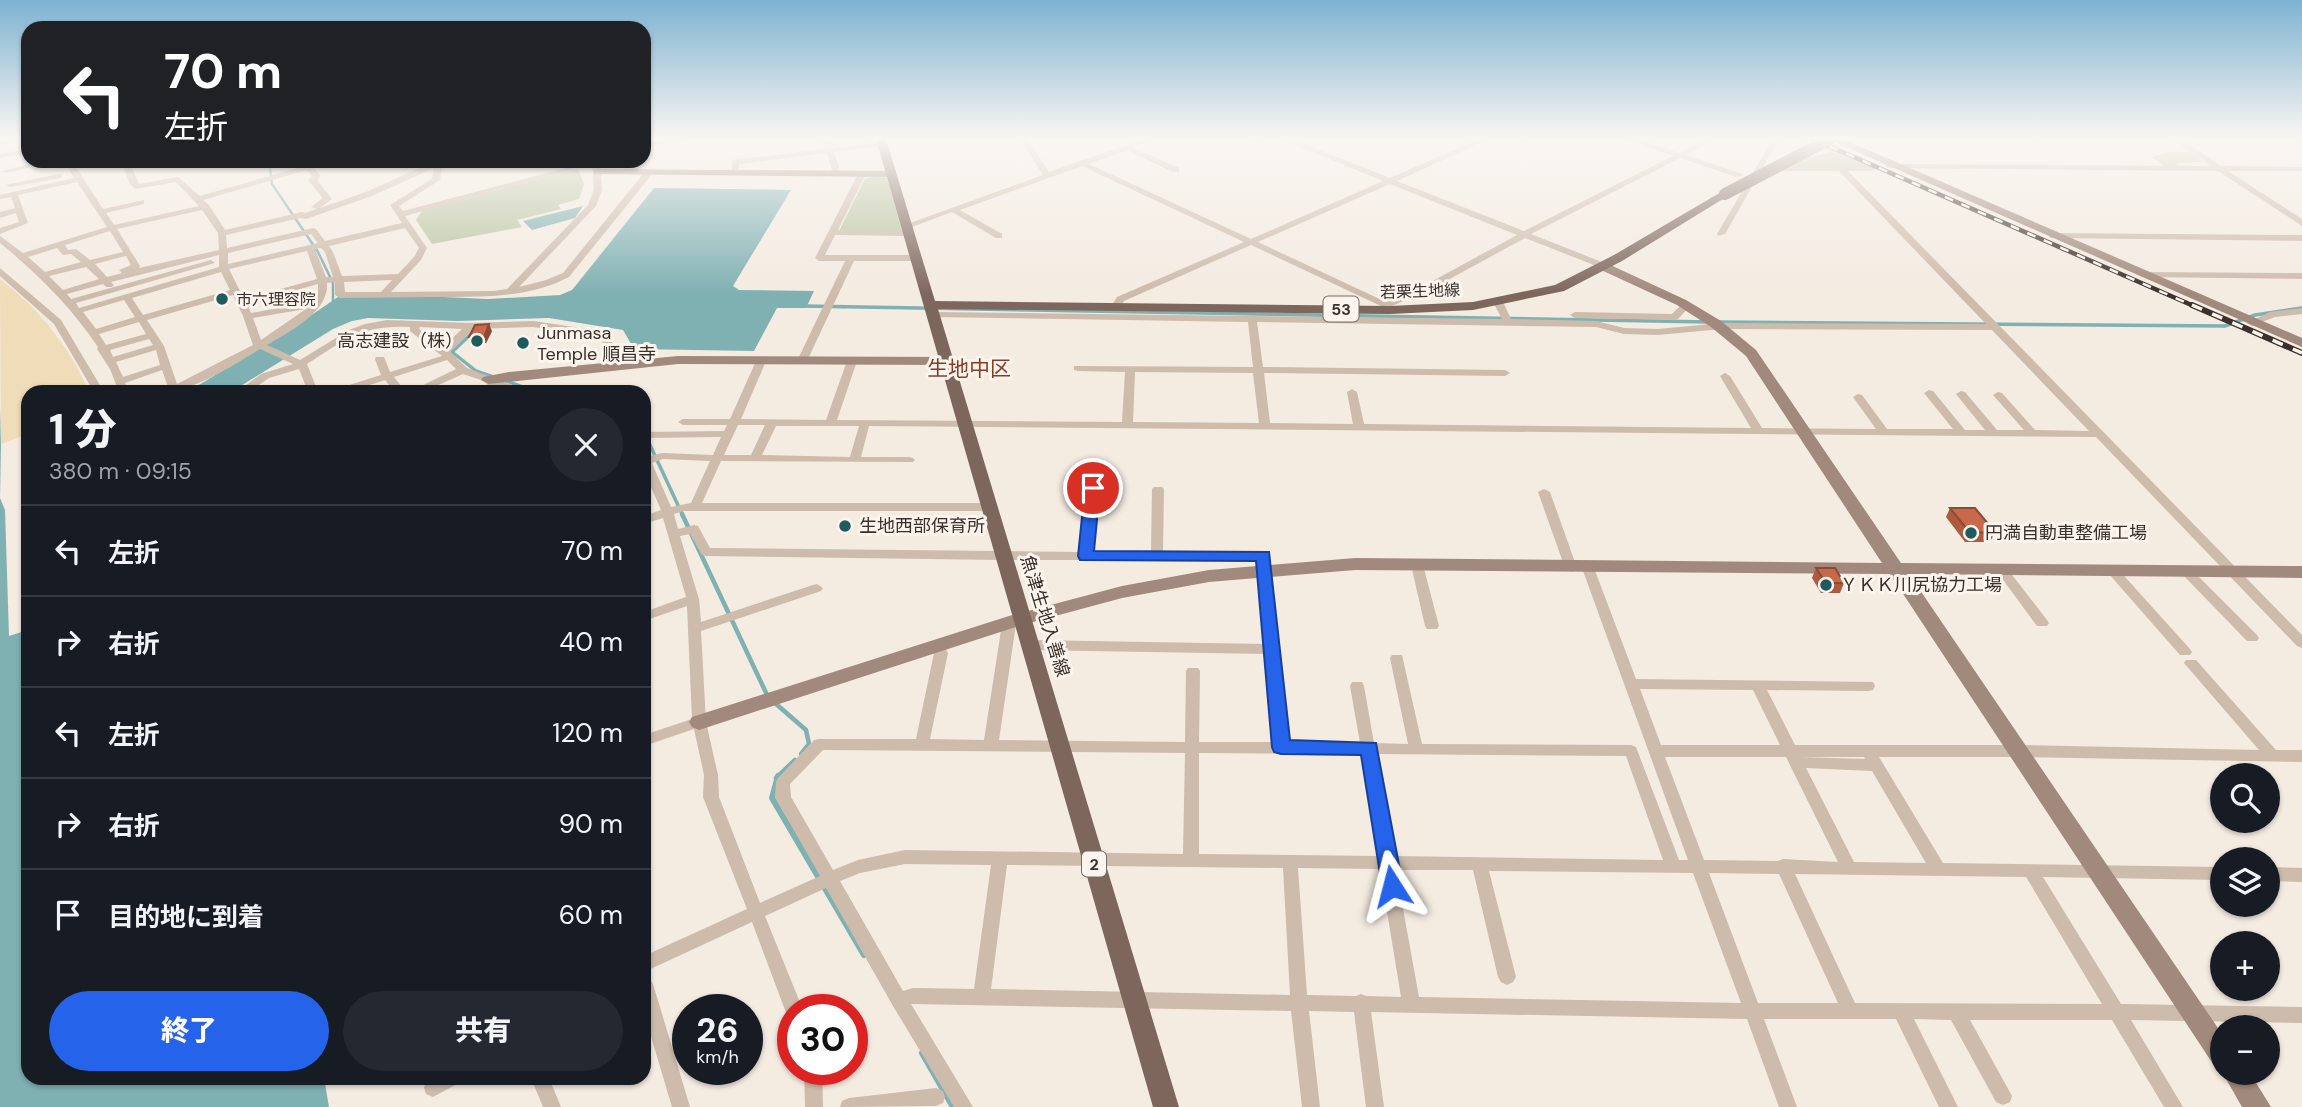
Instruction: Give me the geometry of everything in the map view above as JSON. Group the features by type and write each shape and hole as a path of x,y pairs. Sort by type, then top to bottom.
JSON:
{"main road":[{"name":"魚津生地入善線","path":"895,191 965,424 1002,556 1016,622 1031,645 1166,1107"},
{"name":"若栗生地線","path":"932,310 1117,305 1388,307 1504,313 1604,266 1731,191"}],"street":[{"path":"0,231 24,223 11,191"},
{"path":"70,302 136,266 114,227 87,191"},
{"path":"190,191 206,208 222,233 223,260 259,346 300,363 310,385"},
{"path":"198,199 227,191"},
{"path":"302,216 328,199 321,191"},
{"path":"222,233 302,216 376,191"},
{"path":"385,293 397,277 418,258 423,248 394,205 418,191"},
{"path":"399,215 489,191"},
{"path":"511,290 592,206 598,191"},
{"path":"302,216 324,244 338,279 340,295 494,294 557,281 566,275 634,191"},
{"path":"853,191 819,258 916,258"},
{"path":"832,232 907,230 1007,191"},
{"path":"1141,191 1388,307 1612,191"},
{"path":"1117,305 1119,299 1368,191"},
{"path":"1414,191 1604,266 1687,304 1722,326 1751,353 2210,1037"},
{"path":"1721,234 1747,191"},
{"path":"1862,191 2302,643"},
{"path":"1947,191 2302,343"},
{"path":"2253,191 2302,223"},
{"path":"101,212 141,202"},
{"path":"22,256 114,227 206,208"},
{"path":"0,215 18,210"},
{"path":"954,210 999,236"},
{"path":"62,293 223,260 310,247 405,225"},
{"path":"78,311 313,231"},
{"path":"2053,236 2302,237"},
{"path":"0,239 43,275 78,311 122,385"},
{"path":"59,244 66,253 73,251 124,297 142,318 159,346 169,385"},
{"path":"182,385 259,346 318,304 324,286 310,247"},
{"path":"43,275 129,253"},
{"path":"803,361 850,258"},
{"path":"0,271 58,322 96,385"},
{"path":"2143,275 2302,276"},
{"path":"95,337 142,318 322,280 397,277"},
{"path":"248,316 318,304"},
{"path":"932,310 1252,319 1504,313 1675,317 1687,304"},
{"path":"2252,323 2273,314 2302,311"},
{"path":"1504,313 1596,324 1624,331 1658,332 1722,326 1996,327"},
{"path":"1252,319 1265,426"},
{"path":"252,385 265,376 300,363 352,332 387,323 551,325 599,333 606,338 618,365"},
{"path":"417,325 413,329 418,334 463,370 489,385 618,365 678,360 947,361"},
{"path":"359,385 446,355 470,326"},
{"path":"95,337 153,335"},
{"path":"109,361 159,346"},
{"path":"380,359 387,376 395,385"},
{"path":"761,361 717,458 691,507 694,529 706,552 1264,556 1281,747"},
{"path":"831,422 852,361"},
{"path":"120,380 166,366"},
{"path":"1078,368 1505,373"},
{"path":"1127,425 1129,369"},
{"path":"430,385 463,370"},
{"path":"1724,376 1758,430"},
{"path":"1352,392 1359,427"},
{"path":"1928,393 1961,432"},
{"path":"1961,394 1994,433"},
{"path":"1998,395 2032,433"},
{"path":"1858,397 1883,431"},
{"path":"683,422 2098,434"},
{"path":"755,458 772,422"},
{"path":"855,460 865,423"},
{"path":"651,435 728,434"},
{"path":"651,458 909,460"},
{"path":"651,473 667,511 693,599 699,722 711,775 711,797 788,994"},
{"path":"1086,556 1093,488"},
{"path":"1157,556 1158,489"},
{"path":"651,492 658,490"},
{"path":"1544,492 1630,684 1788,1107"},
{"path":"651,517 691,507 987,507"},
{"path":"674,534 694,529"},
{"path":"651,739 937,646 1124,591 1266,569 1355,564 2302,572"},
{"path":"1417,565 1432,626"},
{"path":"2002,570 2042,623"},
{"path":"2113,571 2272,755"},
{"path":"2186,571 2252,638"},
{"path":"693,629 817,588"},
{"path":"651,614 693,599"},
{"path":"991,744 1016,622"},
{"path":"1031,645 1273,649"},
{"path":"922,743 941,653 937,646"},
{"path":"1397,658 1416,748"},
{"path":"1191,860 1193,671"},
{"path":"1630,684 1868,686"},
{"path":"1757,685 1849,867"},
{"path":"1357,686 1411,1003"},
{"path":"964,1107 899,1000 783,797 783,782 819,744 1630,751 1673,865"},
{"path":"1655,751 1872,758 2017,751 2302,756"},
{"path":"1872,758 1938,869"},
{"path":"651,961 831,878 858,867 905,857 2210,873"},
{"path":"982,996 1000,858"},
{"path":"1290,861 1311,1107"},
{"path":"1479,863 1507,977"},
{"path":"1783,866 1850,1011"},
{"path":"2031,871 2174,1107"},
{"path":"2280,874 2302,875"},
{"path":"899,1000 913,996 982,996 1753,1011 2194,1012 2302,1015"},
{"path":"1362,1002 1375,1107"},
{"path":"651,1007 681,1107"},
{"path":"1956,1011 2003,1096"},
{"path":"1901,1012 1950,1107"},
{"path":"433,1088 438,1085"},
{"path":"543,1085 552,1107"},
{"path":"813,1085 814,1107"},
{"path":"2243,1085 2258,1107"},
{"path":"849,1107 936,1097"}],"green space":[{"path":"496,191 582,191 579,199 558,205 561,209 517,220 522,227 432,244 416,220 422,211"},
{"path":"859,191 891,191 902,231 839,231"}],"sand":[{"path":"0,279 28,303 52,330 86,385 21,385 21,437 1,444"}],"water":[{"path":"652,191 791,191 733,286 739,290 814,291 806,308 777,308 754,351 634,349 623,330 549,318 458,321 368,318 333,329 242,385 199,385 279,337 338,297 399,295 488,299 560,295 572,290"},
{"path":"583,206 575,218 532,230 523,221"},
{"path":"0,408 1,446 21,478 21,1085 325,1085 329,1107 0,1107"}],"pier":[{"path":"1,444 21,477 21,632 9,636 5,510 0,498"}],"building":[{"path":"489,324 484,337 469,337 475,325"},
{"path":"1950,508 1975,508 1995,532 1970,533"},
{"path":"1816,568 1835,568 1844,583 1826,583"}],"waterway":[{"path":"277,191 318,252 333,283 333,303"},
{"path":"845,307 804,306 1709,322"},
{"path":"1718,322 2225,326 2255,315 2302,308"},
{"path":"474,331 452,352 476,371 496,378"},
{"path":"504,380 517,385"},
{"path":"651,447 683,516"},
{"path":"682,514 768,697"},
{"path":"775,703 806,730 809,744 801,754"},
{"path":"778,776 795,760"},
{"path":"778,776 772,798 864,955"},
{"path":"922,1053 953,1107"}],"railway":[{"path":"1931,191 2196,307"},
{"path":"2192,305 2302,353"}],"place":[{"name":"市六理容院","path":"222,299"},
{"name":"高志建設（株）","path":"477,341"},
{"name":"Junmasa Temple 順昌寺","path":"523,343"},
{"name":"生地西部保育所","path":"845,526"},
{"name":"円満自動車整備工場","path":"1971,533"},
{"name":"ＹＫＫ川尻協力工場","path":"1826,585"}],"district":[{"name":"生地中区","path":"969,369"}],"route":[{"path":"1093,488 1086,556 1264,556 1281,747 1369,748 1392,886"}]}
